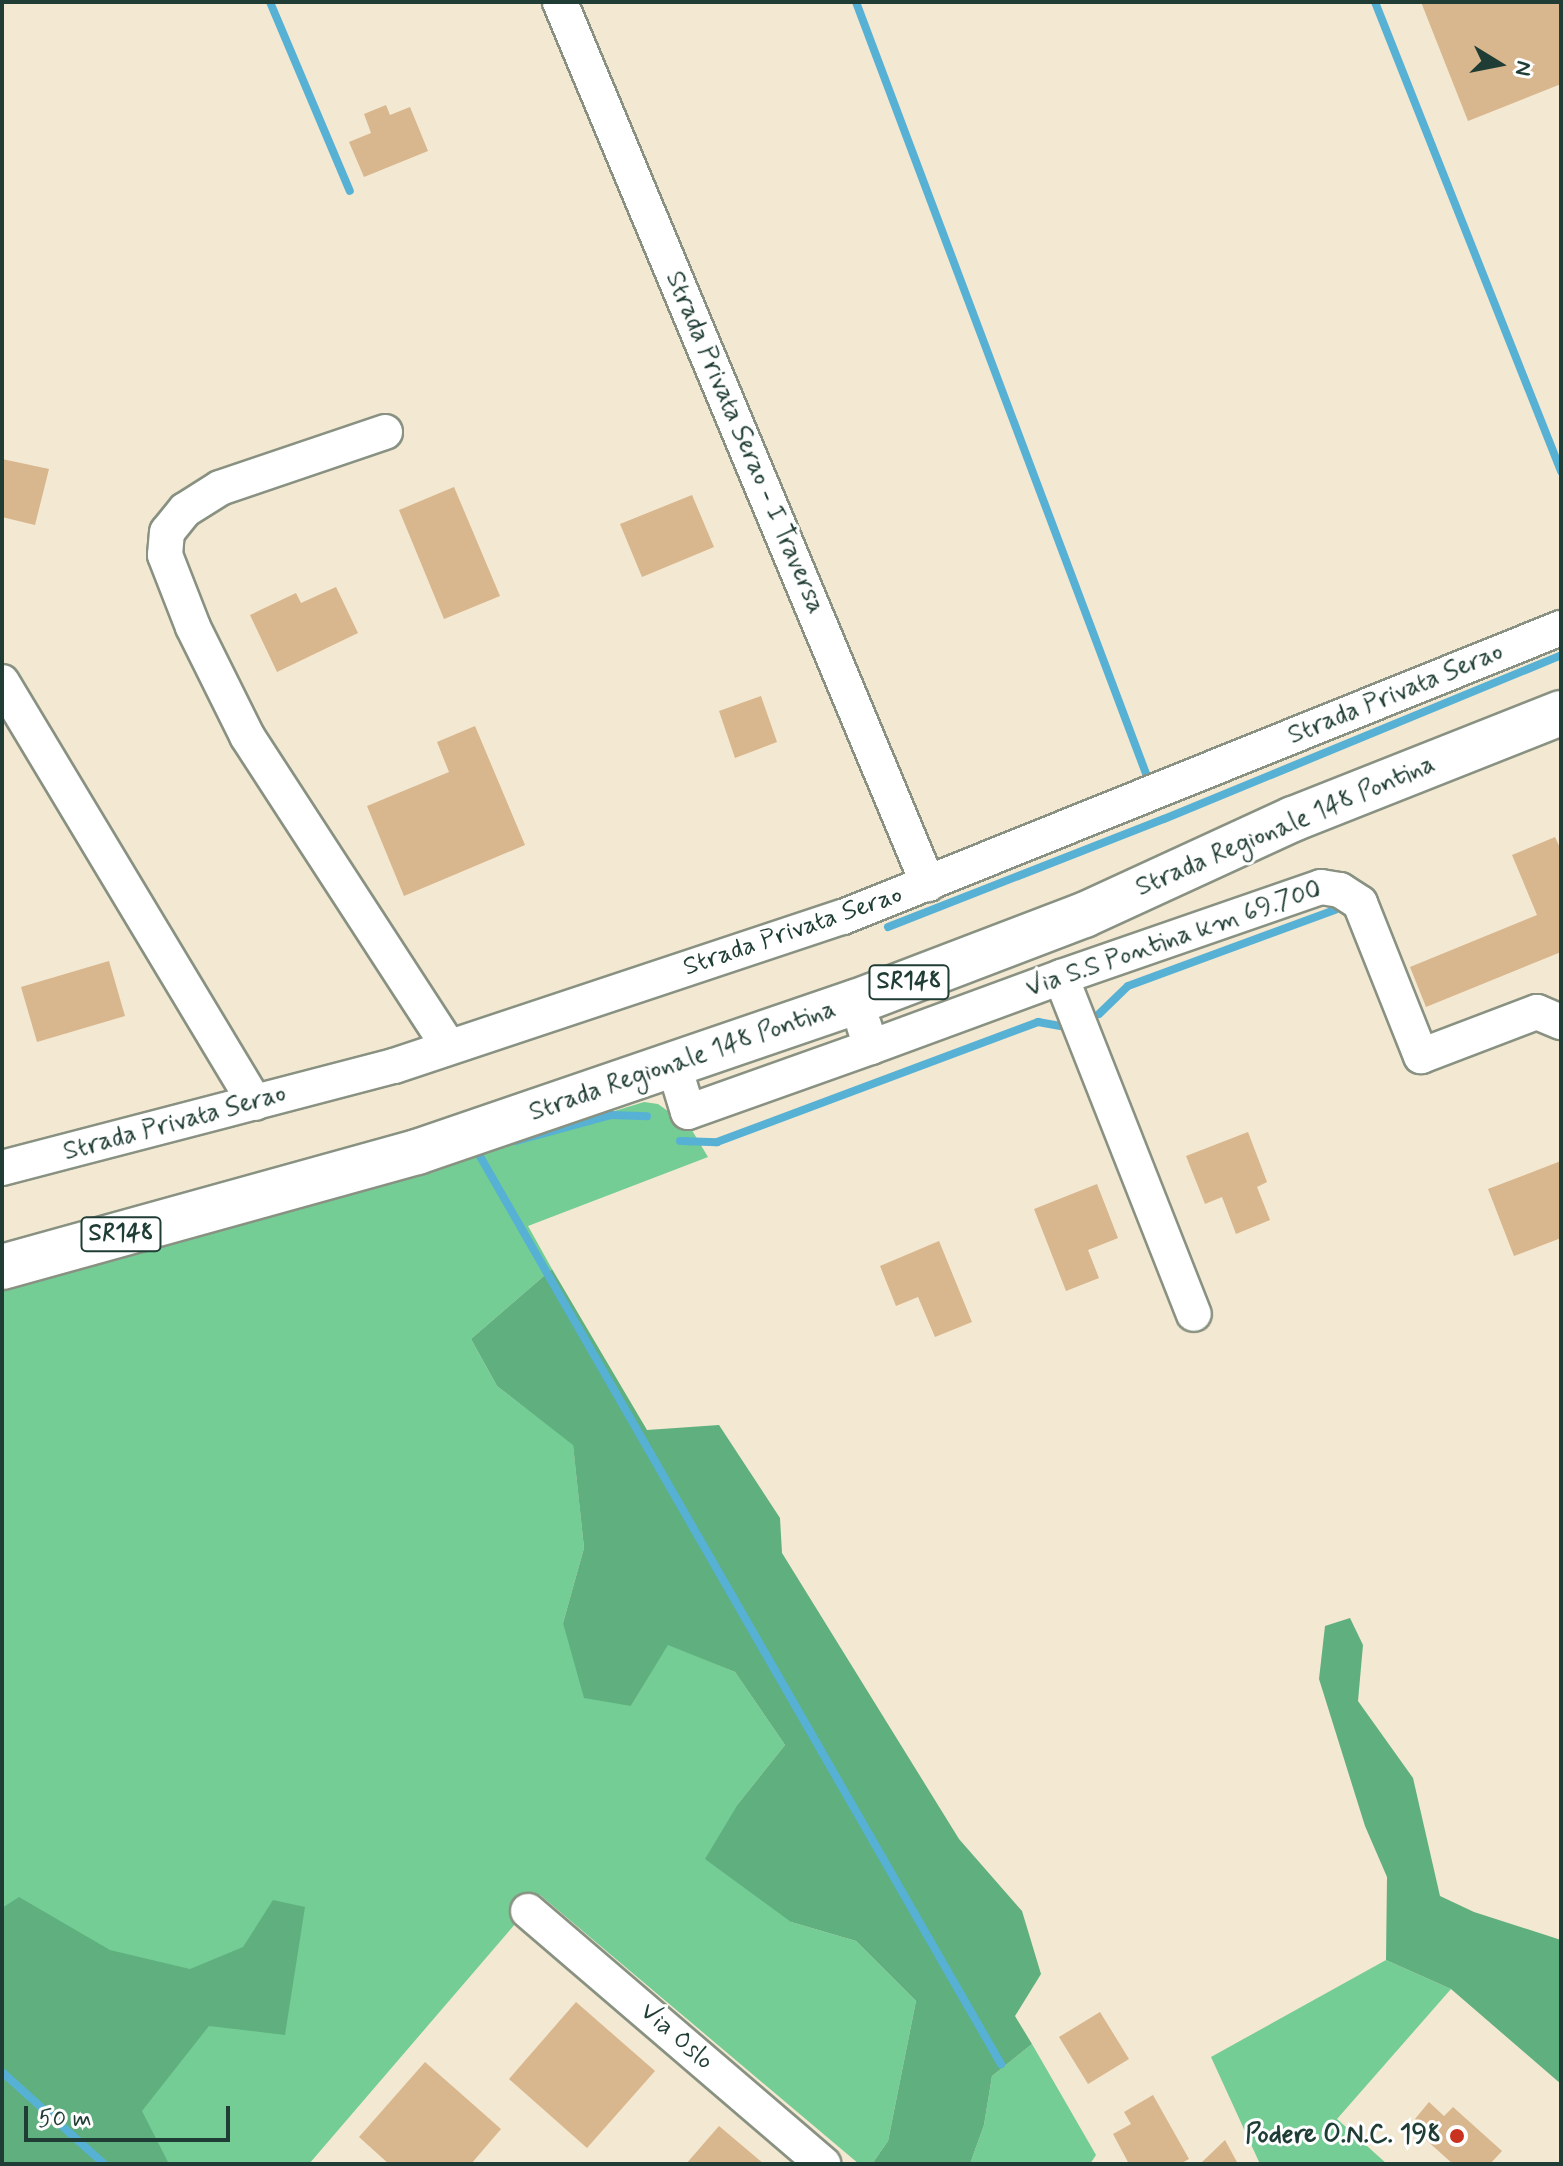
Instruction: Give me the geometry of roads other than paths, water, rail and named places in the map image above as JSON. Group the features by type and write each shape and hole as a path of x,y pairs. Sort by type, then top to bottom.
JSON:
{"main road":[{"name":"Strada Regionale 148 Pontina","path":"2,1267 417,1152 856,1002 1084,915 1293,819 1561,713"},
{"name":"Strada Regionale 148 Pontina","path":"2,1244 239,1200"}],"street":[{"name":"Strada Privata Serao - I Traversa","path":"560,2 928,884"},
{"path":"385,432 220,488 185,510 167,532 165,555 193,627 247,736 449,1047"},
{"name":"Strada Privata Serao","path":"2,1168 255,1103 449,1047 843,917 1561,628"},
{"path":"2,682 255,1103"},
{"name":"Via S.S Pontina km 69.700","path":"674,1066 688,1112 1321,887 1340,890 1360,903 1421,1056 1537,1012 1561,1022"},
{"path":"1061,977 1194,1314"},
{"path":"856,1002 871,1047"},
{"name":"Via Oslo","path":"528,1911 823,2164"}],"waterway":[{"path":"270,2 350,191"},
{"path":"856,2 1147,776"},
{"path":"1375,2 1561,471"},
{"path":"888,927 1164,819 1561,655"},
{"path":"1099,1014 1128,986 1335,910"},
{"path":"680,1141 717,1142 1038,1022 1065,1027"},
{"path":"516,1141 611,1115 647,1116"},
{"path":"477,1151 1001,2064"},
{"path":"2,2072 104,2164"}],"place":[{"name":"Podere O.N.C. 198","path":"1457,2136"}]}
